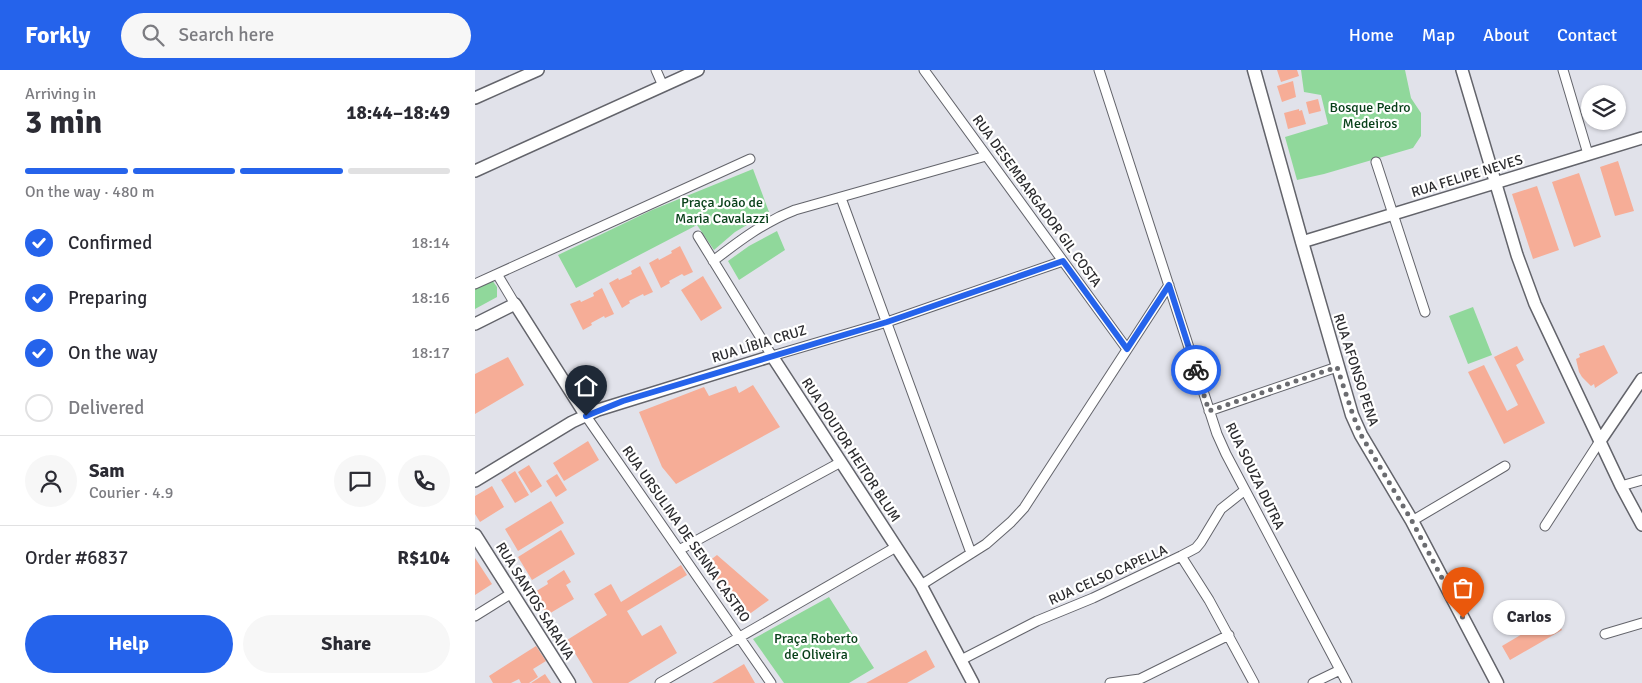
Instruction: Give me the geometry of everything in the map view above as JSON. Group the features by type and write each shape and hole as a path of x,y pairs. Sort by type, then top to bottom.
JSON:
{"main road":[{"name":"RUA AFONSO PENA","path":"1254,70 1337,367 1353,415 1361,435 1412,521 1497,683"},
{"name":"RUA SANTOS SARAIVA","path":"475,535 569,683"}],"street":[{"path":"475,98 538,70"},
{"path":"656,70 663,86"},
{"path":"475,171 698,70"},
{"name":"RUA DESEMBARGADOR GIL COSTA","path":"924,70 1127,349"},
{"name":"RUA SOUZA DUTRA","path":"1099,70 1209,411 1226,454 1347,683"},
{"path":"1462,70 1517,255 1535,304 1621,486 1642,525"},
{"path":"1563,70 1589,154"},
{"name":"RUA FELIPE NEVES","path":"1302,242 1642,138"},
{"path":"713,261 753,231 795,210 986,156"},
{"path":"475,284 750,159"},
{"path":"1377,162 1425,312"},
{"path":"841,198 971,553"},
{"name":"RUA DOUTOR HEITOR BLUM","path":"698,236 772,356 921,585 973,683"},
{"name":"RUA LÍBIA CRUZ","path":"475,481 565,426 623,401 887,322 1063,261"},
{"name":"RUA URSULINA DE SENNA CASTRO","path":"497,274 586,416 771,683"},
{"path":"921,585 986,544 1024,508 1169,285"},
{"path":"475,324 515,304"},
{"path":"1209,411 1337,367"},
{"path":"1545,526 1642,379"},
{"path":"679,550 841,462"},
{"path":"1412,521 1505,466"},
{"path":"1621,486 1642,480"},
{"name":"RUA CELSO CAPELLA","path":"961,660 1037,621 1093,598 1196,548 1221,509 1245,490"},
{"path":"660,683 896,547"},
{"path":"1181,556 1209,600 1254,683"},
{"path":"475,616 512,593"},
{"path":"1605,634 1642,622"},
{"path":"1110,683 1140,679 1229,635"},
{"path":"1313,683 1340,670"}],"green space":[{"name":"Bosque Pedro Medeiros","path":"1301,70 1405,70 1411,98 1421,113 1421,136 1413,148 1297,180 1285,137 1328,124 1321,95 1304,92"},
{"name":"Praça João de Maria Cavalazzi","path":"753,169 769,212 735,232 714,250 697,225 576,288 558,255 652,210"},
{"path":"777,231 785,250 739,280 728,261 749,246"},
{"path":"492,280 497,287 497,297 475,309 475,288"},
{"path":"1473,307 1492,355 1468,364 1449,316"},
{"name":"Praça Roberto de Oliveira","path":"829,597 874,668 849,683 784,683 753,639"}],"building":[{"path":"1277,70 1297,70 1299,76 1281,82"},
{"path":"1293,81 1296,97 1282,102 1277,86"},
{"path":"1318,99 1321,111 1309,114 1306,102"},
{"path":"1299,109 1299,111 1302,110 1306,124 1288,129 1284,113"},
{"path":"1618,161 1634,211 1615,216 1600,167"},
{"path":"1579,173 1601,237 1574,247 1552,182"},
{"path":"1537,186 1559,250 1533,259 1512,194"},
{"path":"680,246 693,272 684,276 682,274 661,288 649,263 672,253 671,251"},
{"path":"640,266 653,292 644,296 643,294 629,301 630,303 622,308 609,283 632,274 631,271"},
{"path":"703,276 722,308 701,321 681,290"},
{"path":"602,288 614,314 605,318 604,316 583,330 570,304 580,300 581,302 594,296 593,293"},
{"path":"1604,345 1618,373 1595,388 1594,384 1591,386 1582,377 1576,359 1580,357 1579,354"},
{"path":"1517,346 1524,360 1516,365 1545,423 1504,444 1468,372 1484,365 1507,411 1518,405 1494,357"},
{"path":"508,357 524,385 475,414 475,374"},
{"path":"753,385 780,427 676,484 662,467 639,412 704,387 709,396 736,386 739,393"},
{"path":"588,441 599,460 564,481 553,463"},
{"path":"529,465 542,486 531,493 518,472"},
{"path":"515,471 529,495 515,503 501,480"},
{"path":"557,474 567,490 556,497 546,481"},
{"path":"492,486 504,507 480,522 475,514 475,496"},
{"path":"551,501 564,523 518,551 505,529"},
{"path":"561,530 575,554 532,580 518,557"},
{"path":"717,555 769,600 744,618 705,564"},
{"path":"475,558 492,584 475,595"},
{"path":"681,565 687,575 627,611 642,636 661,625 677,653 628,683 593,683 567,640 607,615 594,594 611,584 621,602"},
{"path":"564,570 571,582 566,585 574,599 547,615 533,593 548,584 547,581"},
{"path":"1554,615 1562,630 1510,660 1502,646"},
{"path":"536,646 546,661 533,669 538,677 529,683 521,683 519,679 511,683 493,683 489,676"},
{"path":"926,650 935,667 907,683 866,683"},
{"path":"744,664 755,683 712,683"},
{"path":"545,674 551,683 531,683"}],"way so far":[{"path":"1196,370 1209,411 1337,367 1361,435 1412,521 1463,618"}],"place":[{"name":"Carlos","path":"1463,618"}],"route":[{"path":"586,416 623,401 887,322 1063,261 1127,349 1169,285 1196,370"}]}
